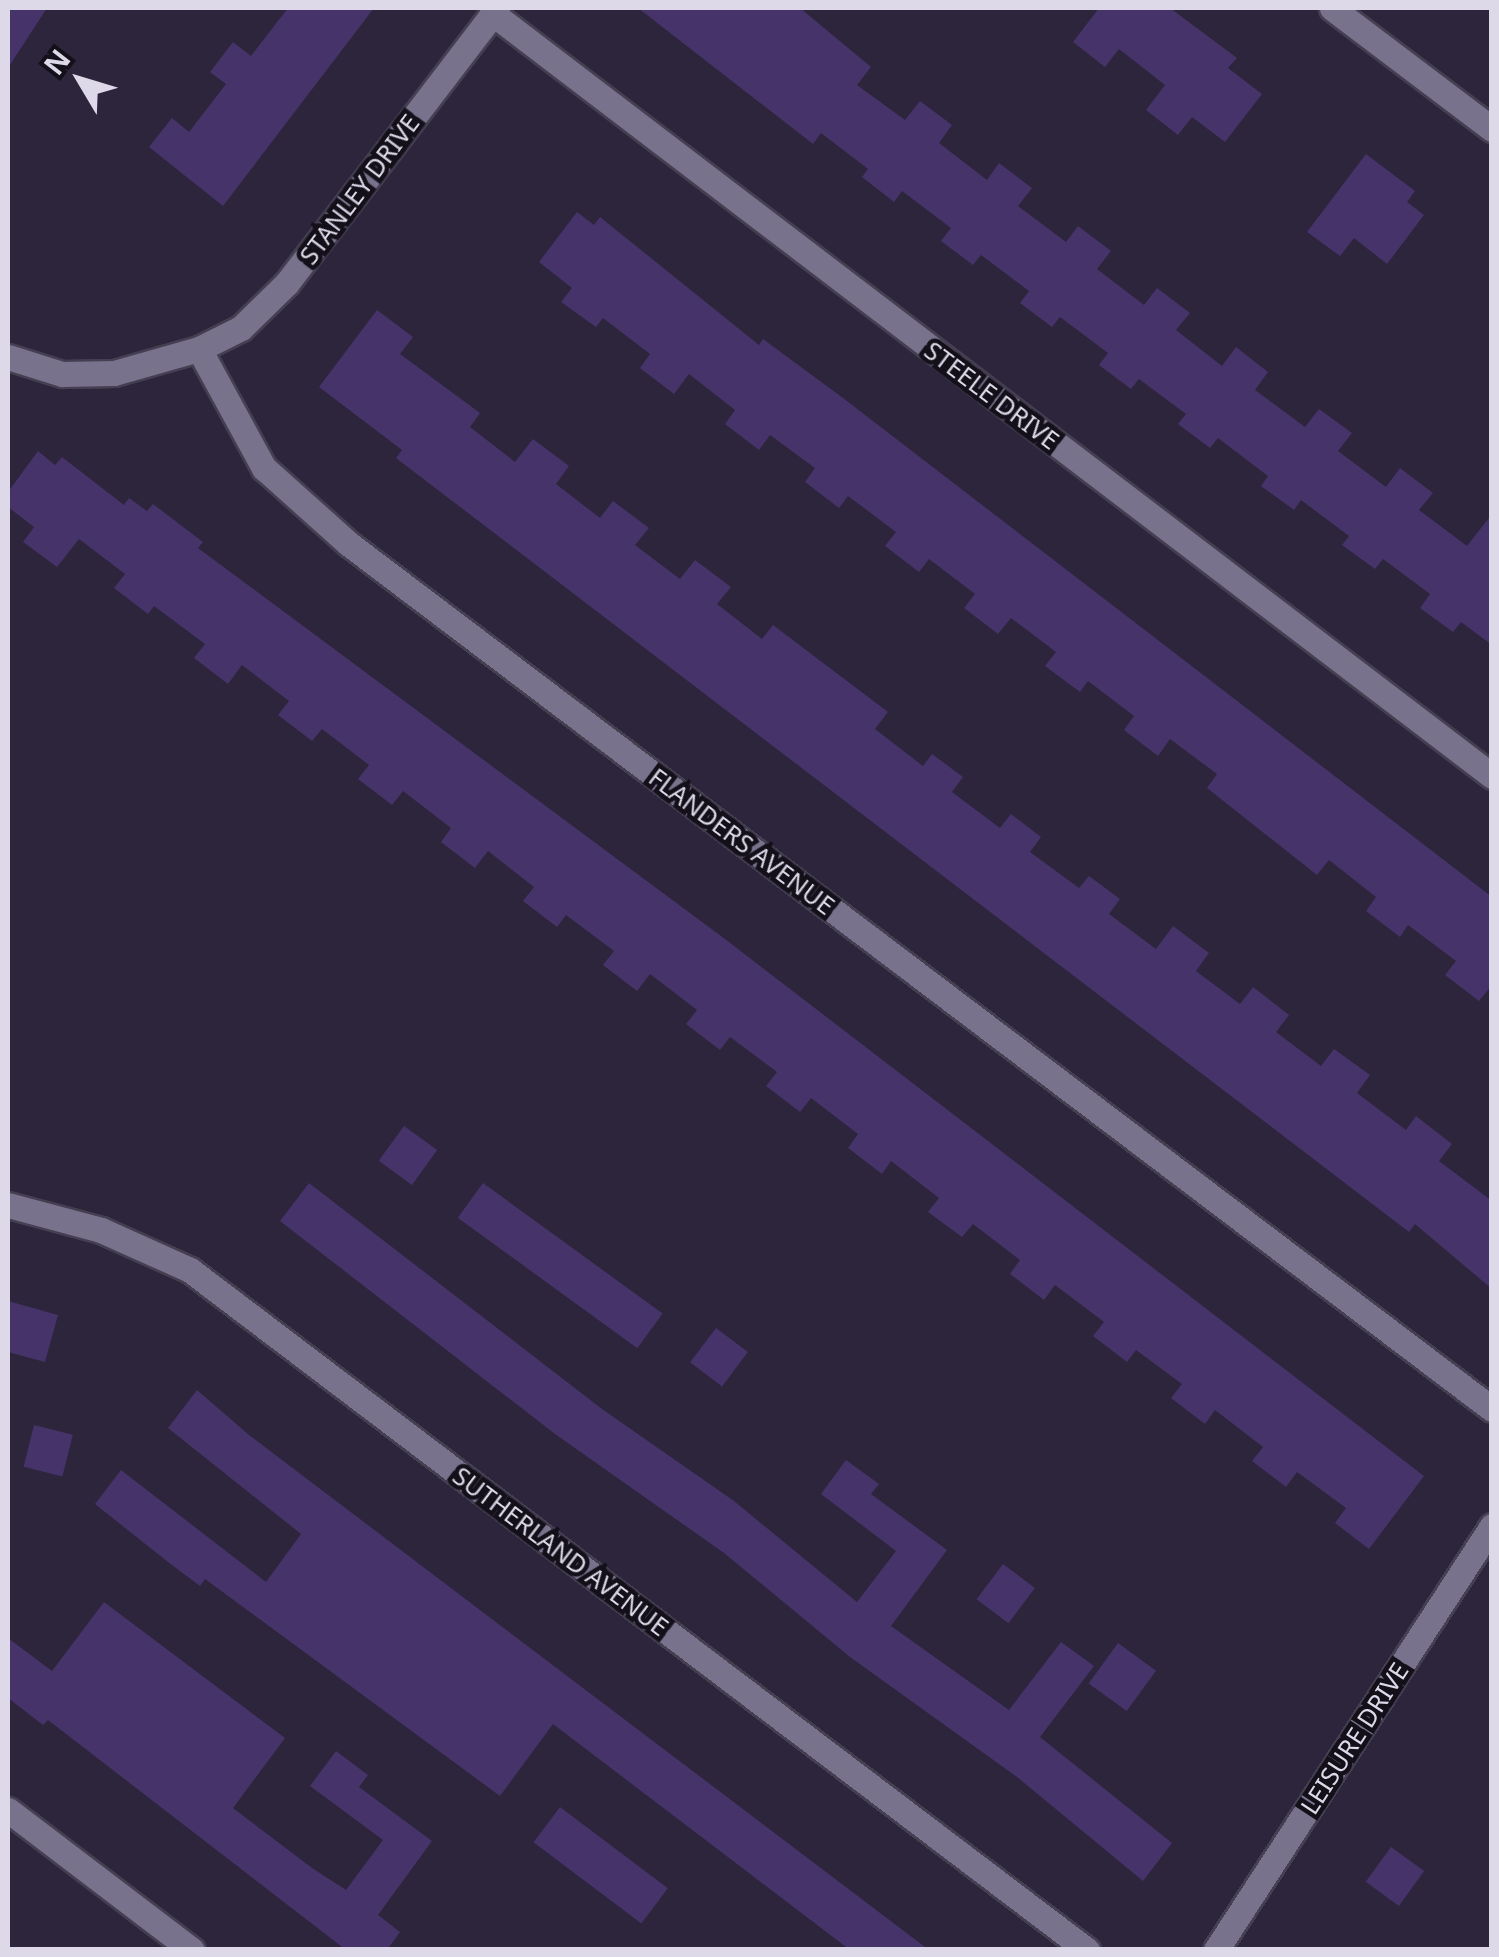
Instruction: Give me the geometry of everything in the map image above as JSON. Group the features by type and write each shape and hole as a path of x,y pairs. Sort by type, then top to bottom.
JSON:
{"street":[{"path":"1332,8 1492,130"},
{"name":"STANLEY DRIVE","path":"200,349 241,328 287,283 495,10"},
{"name":"STEELE DRIVE","path":"495,10 1492,776"},
{"path":"8,357 62,374 114,374 200,349"},
{"name":"FLANDERS AVENUE","path":"200,349 264,468 349,544 1492,1408"},
{"name":"SUTHERLAND AVENUE","path":"8,1206 101,1230 190,1270 1088,1950"},
{"name":"LEISURE DRIVE","path":"1216,1950 1492,1526"},
{"path":"8,1810 192,1950"}],"building":[{"path":"8,8 47,8 8,68"},
{"path":"288,8 374,8 223,206 149,147 172,118 189,132 226,84 210,72 233,42 251,56"},
{"path":"638,8 800,8 871,67 857,85 905,120 920,101 952,125 939,143 987,180 999,163 1032,188 1018,206 1066,242 1078,226 1111,251 1097,269 1144,305 1157,288 1190,313 1176,330 1222,366 1236,347 1268,372 1255,390 1305,427 1319,409 1352,433 1338,451 1386,487 1400,468 1433,493 1419,510 1467,546 1492,514 1492,645 1461,622 1453,632 1420,608 1430,594 1383,559 1375,569 1342,545 1349,536 1301,500 1294,510 1261,486 1268,476 1218,438 1210,448 1178,424 1186,414 1139,379 1131,389 1099,365 1108,353 1060,317 1052,327 1020,303 1029,291 981,255 973,265 941,241 951,228 902,191 894,202 862,177 868,169 821,133 813,144"},
{"path":"1099,8 1170,8 1237,58 1228,68 1262,94 1225,142 1192,117 1178,135 1146,110 1165,85 1119,49 1105,67 1073,42"},
{"path":"1366,154 1415,191 1407,202 1424,215 1387,264 1354,238 1340,256 1307,232"},
{"path":"577,212 594,225 600,217 759,345 763,339 843,398 1492,897 1492,985 1479,1001 1445,975 1456,961 1408,925 1400,937 1366,911 1376,897 1329,860 1317,875 1207,788 1217,774 1170,739 1158,756 1124,730 1134,716 1088,681 1080,692 1045,666 1056,652 1011,618 998,634 964,608 975,594 929,559 919,572 885,546 896,532 848,496 839,508 805,482 815,468 770,435 759,450 725,424 735,410 689,374 674,394 640,368 650,354 603,318 596,327 561,302 572,288 539,262"},
{"path":"377,310 413,337 400,354 480,413 470,427 515,462 533,439 569,466 556,484 600,518 613,501 649,528 635,545 680,579 695,560 731,587 717,604 762,639 773,625 888,712 875,729 923,766 932,754 963,777 952,792 1000,828 1011,814 1041,837 1030,852 1079,888 1089,876 1120,899 1109,914 1156,949 1173,926 1209,953 1196,971 1240,1004 1253,987 1289,1015 1276,1032 1321,1066 1334,1049 1370,1075 1357,1093 1406,1130 1416,1116 1452,1144 1439,1161 1492,1201 1492,1289 1415,1224 1409,1232 396,458 402,450 319,387"},
{"path":"38,451 55,465 62,457 124,505 129,498 147,511 153,504 203,542 198,548 725,939 1424,1476 1369,1549 1335,1523 1346,1508 1297,1472 1286,1487 1252,1461 1263,1447 1215,1410 1205,1424 1171,1398 1182,1384 1136,1350 1127,1362 1093,1336 1104,1322 1055,1285 1044,1300 1010,1274 1020,1260 973,1224 962,1237 928,1212 939,1198 891,1161 882,1174 848,1148 858,1134 811,1098 800,1112 766,1086 777,1072 730,1037 720,1050 686,1024 697,1010 650,974 637,991 603,965 614,951 566,915 557,927 523,901 534,887 488,851 475,868 441,842 451,828 403,791 392,805 358,779 369,765 322,729 312,741 278,715 289,701 242,665 228,684 194,658 205,644 154,606 148,614 114,588 125,574 79,539 57,567 23,542 34,527 8,507 8,492"},
{"path":"404,1126 437,1150 412,1185 379,1161"},
{"path":"309,1183 602,1409 734,1501 857,1602 896,1551 821,1494 846,1460 879,1484 871,1494 947,1550 891,1626 1009,1710 1061,1642 1094,1666 1040,1737 1172,1843 1143,1881 1017,1777 850,1657 724,1553 555,1434 280,1221"},
{"path":"483,1183 663,1313 637,1348 458,1218"},
{"path":"8,1301 58,1315 45,1362 8,1352"},
{"path":"716,1328 748,1352 722,1386 690,1362"},
{"path":"197,1390 249,1435 929,1950 850,1950 553,1724 500,1796 205,1579 200,1586 168,1562 95,1504 121,1470 266,1582 301,1534 168,1428"},
{"path":"34,1425 73,1435 62,1476 24,1467"},
{"path":"1003,1564 1035,1588 1008,1623 977,1599"},
{"path":"104,1602 285,1738 233,1808 312,1868 346,1890 383,1840 310,1786 336,1751 368,1775 359,1787 432,1841 378,1915 400,1932 387,1950 346,1950 48,1720 43,1725 8,1698 8,1638 52,1671"},
{"path":"1118,1643 1156,1671 1127,1711 1089,1683"},
{"path":"560,1807 668,1888 641,1923 534,1842"},
{"path":"1391,1847 1424,1871 1399,1906 1366,1882"}]}
